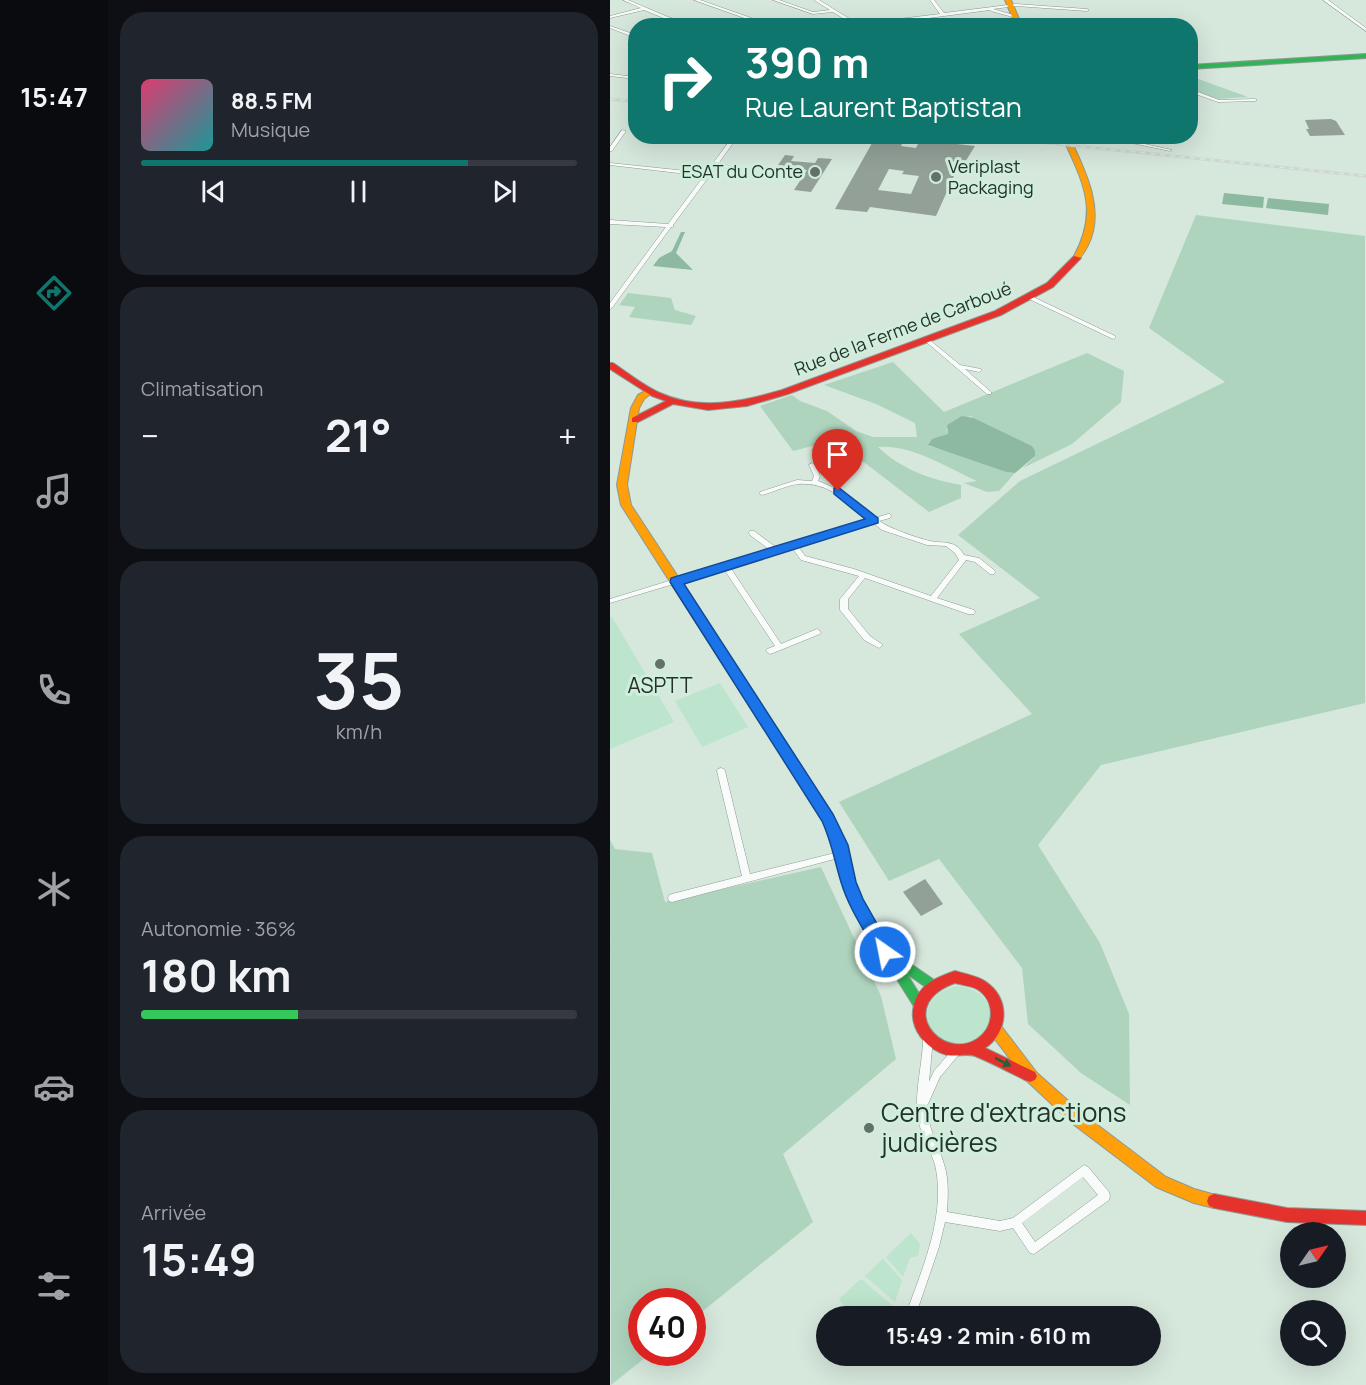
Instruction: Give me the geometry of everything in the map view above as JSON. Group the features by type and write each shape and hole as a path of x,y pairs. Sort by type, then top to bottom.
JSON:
{"street":[{"path":"625,0 667,18"},
{"path":"696,0 749,18"},
{"path":"775,0 817,13 835,11"},
{"path":"816,0 845,18"},
{"path":"932,0 943,14"},
{"path":"1325,0 1366,30"},
{"path":"978,9 1007,2 1087,10"},
{"path":"911,18 978,9 1007,2"},
{"path":"991,5 1007,2"},
{"path":"1007,2 1015,18"},
{"path":"610,17 643,9"},
{"path":"978,9 1004,12 1013,18"},
{"path":"610,27 628,34"},
{"path":"1198,66 1366,56"},
{"path":"610,75 628,77"},
{"path":"1198,93 1218,101 1255,100"},
{"path":"610,150 624,132"},
{"path":"610,307 730,144"},
{"name":"Rue de la Ferme de Carboué","path":"610,365 649,392 671,402 686,406 726,407 755,402 926,339 1029,297 1065,272 1082,252 1090,234 1093,219 1091,204 1085,182 1068,144"},
{"path":"1141,144 1170,150"},
{"path":"610,164 708,175"},
{"path":"715,165 739,168"},
{"path":"610,222 671,226"},
{"path":"1029,297 1113,337"},
{"path":"926,339 989,393"},
{"path":"958,366 979,370"},
{"path":"649,392 637,403 622,485 626,505 828,818 843,854 856,902 919,1004"},
{"path":"635,420 671,402"},
{"path":"812,465 817,476 814,483"},
{"path":"762,493 797,482 814,483 838,491 884,528 929,543 947,544 958,551 962,560 933,598"},
{"path":"610,602 888,516"},
{"path":"752,533 769,540 775,550"},
{"path":"793,544 803,558 863,575 971,612"},
{"path":"961,557 977,560 992,573"},
{"path":"725,565 779,647"},
{"path":"863,575 844,599 844,610 867,638 879,645"},
{"path":"770,651 817,632"},
{"path":"721,771 747,879"},
{"path":"672,898 843,854"},
{"path":"885,952 932,986"},
{"path":"955,977 978,981 990,990 998,1002 1000,1016 996,1030 987,1041 974,1048 957,1051 941,1048 928,1038 921,1028 918,1016 919,1004 932,986 955,977"},
{"path":"996,1030 1032,1077 1078,1119 1161,1182 1194,1197 1287,1215 1366,1218"},
{"path":"913,1306 942,1216 942,1172 926,1131 922,1108 928,1038"},
{"path":"974,1048 1032,1077"},
{"path":"922,1108 937,1074 957,1051"},
{"path":"942,1216 1000,1226 1015,1222 1084,1170 1105,1196 1034,1249 1015,1222"}],"shaded area":[{"path":"1198,79 1248,97 1217,99 1198,92"},
{"path":"1224,193 1264,197 1263,208 1222,204"},
{"path":"1268,198 1329,204 1328,215 1266,208"},
{"path":"1196,215 1365,236 1365,703 1101,765 1038,845 1100,943 1129,1014 1130,1105 1081,1073 1028,1024 1022,968 939,859 889,881 839,802 1032,714 959,634 1040,598 958,535 1020,481 1225,382 1149,328"},
{"path":"681,232 685,232 676,253 693,270 653,266 659,258 672,251"},
{"path":"628,293 671,298 675,310 696,316 691,325 629,317 635,307 619,305"},
{"path":"1087,353 1124,371 1121,402 1072,444 1023,468 1035,456 1032,446 970,416 946,429 948,434 929,446 1015,473 999,491 987,492 964,483 977,481 916,453 903,449 878,447 896,461 916,472 961,485 961,498 929,512 835,440 793,451 760,406 792,395 800,401 827,411 856,431 873,437 917,437 915,423 876,404 824,385 893,362 944,412"},
{"path":"962,416 974,418 1032,446 1035,456 1015,473 1006,472 928,445 932,439 948,434 947,425"},
{"path":"610,617 674,722 610,749"},
{"path":"720,683 748,727 702,747 675,701"},
{"path":"610,840 615,849 652,853 665,902 821,867 881,996 896,1059 783,1154 813,1222 706,1308 706,1288 628,1288 628,1366 635,1366 611,1385"},
{"path":"957,986 979,993 988,1004 990,1018 988,1026 977,1039 967,1043 953,1044 941,1040 932,1032 928,1022 928,1011 932,1001 942,992"},
{"path":"911,1233 920,1244 918,1256 910,1258 903,1277 886,1257"},
{"path":"883,1259 902,1280 895,1302 865,1276"},
{"path":"861,1279 893,1306 844,1306 839,1299"}],"building":[{"path":"1331,119 1336,121 1345,135 1310,136 1305,120"},
{"name":"Veriplast Packaging","path":"872,144 902,144 901,146 916,148 918,144 975,146 962,167 958,167 936,216 870,207 867,212 835,209","holes":["889,169 904,171 902,174 919,176 911,194 878,190"]},
{"name":"ESAT du Conte","path":"785,155 794,156 791,161 815,163 818,158 832,159 811,192 794,190 807,170 786,168 781,175 772,174"},
{"path":"925,879 943,904 921,916 903,892"}],"railway":[{"path":"610,99 628,101"},
{"path":"1058,144 1366,176"}],"traffic: fast":[{"path":"1198,66 1366,56"},
{"path":"701,621 828,818 852,891 863,915 919,1004"},
{"path":"892,956 933,986"}],"traffic: slow":[{"path":"1008,0 1016,18"},
{"path":"1069,144 1085,182 1091,212 1086,242 1077,258"},
{"path":"649,392 641,397 635,408 622,485 626,505 701,621"},
{"path":"996,1030 1032,1077 1078,1119 1161,1182 1194,1196 1214,1201"}],"traffic: jam":[{"path":"610,365 655,394 678,403 708,407 747,403 785,392 998,313 1050,285 1077,258"},
{"path":"635,420 671,402"},
{"path":"955,977 981,985 995,998 999,1014 994,1029 983,1042 967,1050 949,1049 929,1038 919,1020 920,1007 925,994 935,985 955,977"},
{"path":"974,1049 1030,1076"},
{"path":"1214,1201 1287,1215 1366,1218"}],"place":[{"name":"ESAT du Conte","path":"815,172"},
{"name":"Veriplast Packaging","path":"936,177"},
{"name":"ASPTT","path":"660,664"},
{"name":"Centre d'extractions judicières","path":"869,1128"}],"route":[{"path":"838,491 874,521 725,565 676,582 828,818 843,854 856,902 885,952"}]}
